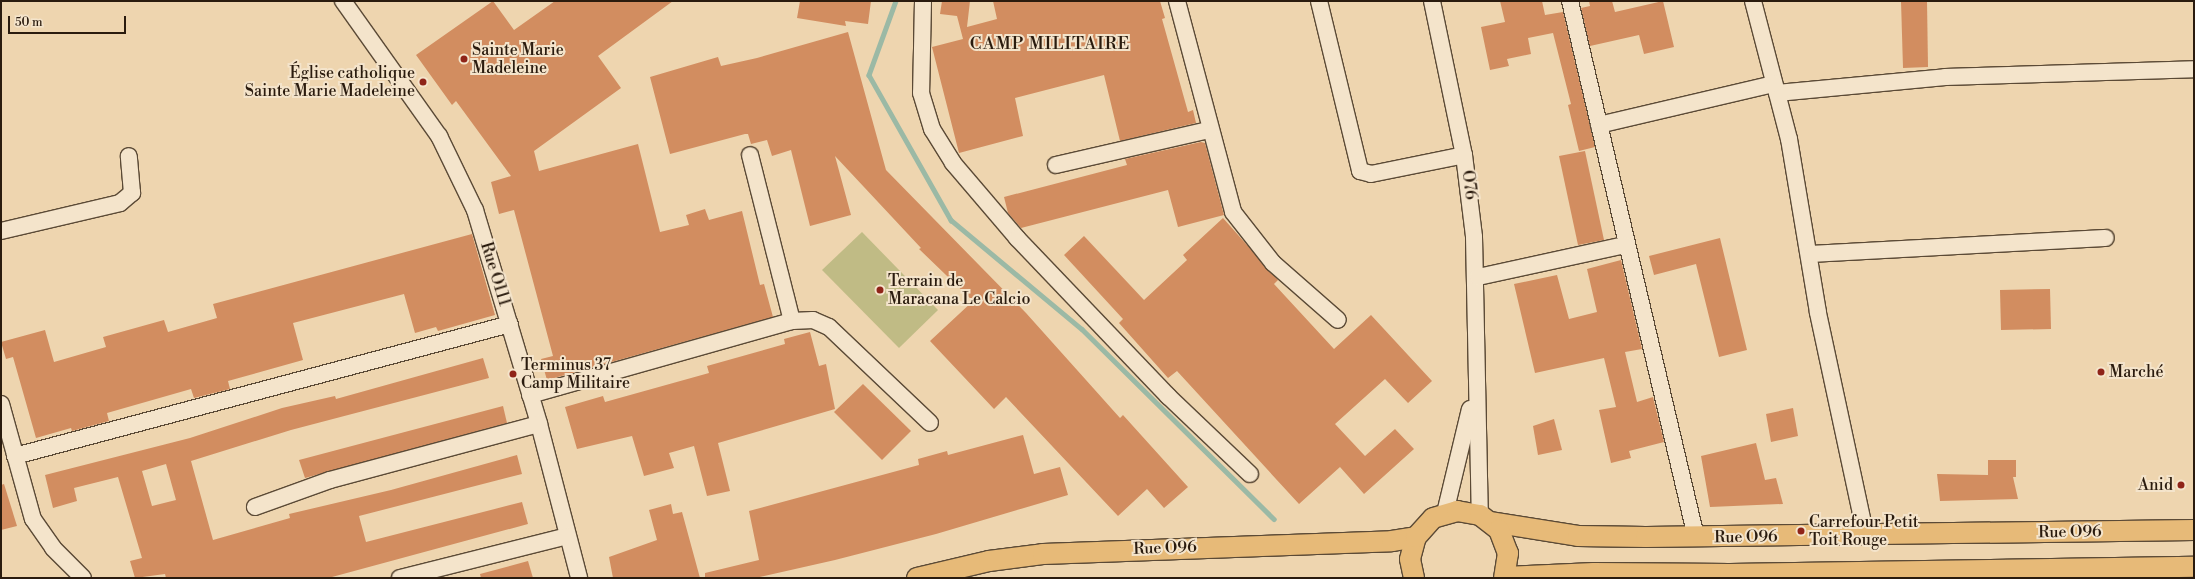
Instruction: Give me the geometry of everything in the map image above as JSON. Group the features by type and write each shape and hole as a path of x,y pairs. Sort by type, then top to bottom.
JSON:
{"main road":[{"name":"Rue O96","path":"1445,513 1469,511 1485,518 1578,536 1866,536 2194,530"},
{"path":"1414,578 1410,560 1416,537 1433,518 1445,513"},
{"path":"1485,518 1499,530 1506,547 1508,565 1505,578 1594,572 1730,576 2194,567"},
{"name":"Rue O96","path":"917,578 989,561 1043,554 1384,541 1416,537"}],"street":[{"path":"923,1 920,93 932,128 953,164 1022,244 1168,396 1250,474"},
{"path":"1177,1 1226,192 1241,224 1273,263 1338,320"},
{"path":"1319,1 1360,171 1371,174 1464,155"},
{"name":"O76","path":"1432,1 1464,155 1478,277 1477,372"},
{"path":"1570,1 1600,125 1625,246 1696,537"},
{"path":"1752,1 1789,139 1824,347 1866,536"},
{"name":"Rue O111","path":"349,3 419,105 455,166 475,210 539,424 579,578"},
{"path":"1600,125 1776,88 1945,76 2194,69"},
{"path":"1056,165 1209,130"},
{"path":"750,155 792,321"},
{"path":"1,230 120,203 132,193 130,156"},
{"path":"1809,254 2106,238"},
{"path":"1478,277 1625,246"},
{"path":"530,395 792,321 813,320 829,327 930,423"},
{"path":"15,456 510,324"},
{"path":"1445,513 1461,457 1477,372"},
{"path":"1477,372 1485,518"},
{"path":"1,404 33,519 53,548 83,578"},
{"path":"255,507 330,480 539,424"},
{"path":"400,578 567,536"}],"shaded area":[{"name":"Terrain de Maracana Le Calcio","path":"862,232 938,310 899,348 822,270"}],"building":[{"path":"493,1 514,30 555,1 673,1 598,56 621,88 534,151 539,171 638,144 660,232 689,225 686,215 705,209 709,220 742,211 760,285 764,284 773,317 547,380 541,359 553,356 514,210 499,214 491,182 511,176 456,101 452,105 416,55"},
{"path":"800,1 871,1 868,24 845,21 846,26 797,18"},
{"path":"942,1 970,1 967,27 997,19 993,1 1160,1 1165,18 1162,19 1188,112 1193,110 1196,123 1120,141 1104,75 1015,98 1023,136 959,153 932,47 963,39 957,16 940,14"},
{"path":"1500,1 1542,1 1545,15 1563,12 1595,147 1579,151 1568,105 1571,104 1553,33 1528,38 1531,54 1507,59 1509,66 1490,70 1481,27 1505,22"},
{"path":"1589,1 1612,1 1615,12 1663,1 1674,47 1644,54 1639,35 1590,46 1581,8 1590,6"},
{"path":"1901,1 1927,1 1928,67 1903,68"},
{"path":"848,32 886,170 1026,313 1120,418 1123,415 1188,487 1164,508 1147,489 1118,516 1006,397 994,409 930,341 973,301 919,249 921,248 835,156 851,215 810,226 791,150 772,156 767,140 751,144 748,134 745,134 670,154 650,77 718,57 721,66 757,58"},
{"path":"1201,142 1205,143 1224,215 1178,227 1168,190 1021,228 1008,213 1004,197 1127,165 1125,159"},
{"path":"1585,151 1604,240 1578,245 1559,156"},
{"path":"1223,218 1278,280 1274,284 1334,349 1371,315 1432,381 1408,403 1385,379 1335,424 1365,456 1395,429 1414,449 1364,494 1340,467 1299,504 1177,371 1168,378 1119,323 1123,319 1064,255 1084,236 1144,300 1187,260 1183,255"},
{"path":"472,234 495,315 438,331 436,327 415,333 404,294 293,323 303,360 228,381 230,389 194,398 191,389 107,413 109,421 72,431 71,428 36,438 13,357 6,359 1,342 45,330 54,362 106,347 103,337 164,320 168,332 217,318 213,304"},
{"path":"1720,238 1747,350 1719,357 1696,264 1654,275 1649,256"},
{"path":"1621,260 1642,349 1625,352 1637,402 1653,397 1664,442 1629,451 1631,458 1611,463 1599,410 1616,407 1604,358 1535,373 1514,284 1557,275 1569,319 1597,312 1587,269"},
{"path":"2050,289 2051,329 2001,330 2000,290"},
{"path":"810,332 819,366 826,364 835,409 718,443 730,491 707,496 694,446 669,453 674,468 644,476 632,436 577,449 565,407 603,396 605,402 709,373 707,366 785,344 784,339"},
{"path":"483,358 489,378 291,430 191,461 213,540 290,518 289,514 391,490 517,455 522,474 359,516 366,542 522,502 528,524 332,577 166,578 165,574 135,578 130,561 142,558 118,477 74,488 77,501 53,508 45,475 190,438 282,408 335,396 336,399","holes":["166,464 176,500 152,506 142,471"]},
{"path":"863,384 911,431 882,460 834,412"},
{"path":"503,406 507,423 305,478 299,460"},
{"path":"1793,408 1798,436 1771,442 1766,414"},
{"path":"1554,419 1562,450 1538,455 1533,426"},
{"path":"1023,435 1034,474 1060,467 1068,495 936,534 835,560 755,578 705,578 705,573 759,560 749,511 919,465 918,459 947,451 948,455"},
{"path":"1756,443 1765,480 1776,478 1783,504 1710,507 1701,456"},
{"path":"1988,460 2016,460 2016,477 2013,477 2018,499 1940,501 1937,474 1988,475"},
{"path":"4,484 17,526 1,530 1,485"},
{"path":"671,504 673,514 682,512 700,578 613,578 609,557 657,540 649,510"},
{"path":"528,561 533,578 481,578 480,574"}],"waterway":[{"path":"896,1 869,75 951,220 1082,329 1274,519"}],"place":[{"name":"Sainte Marie Madeleine","path":"464,59"},
{"name":"Église catholique Sainte Marie Madeleine","path":"423,82"},
{"name":"Terrain de Maracana Le Calcio","path":"880,290"},
{"name":"Marché","path":"2101,372"},
{"name":"Terminus 37 Camp Militaire","path":"513,374"},
{"name":"Anid","path":"2181,485"},
{"name":"Carrefour Petit Toit Rouge","path":"1801,531"}],"district":[{"name":"CAMP MILITAIRE","path":"1050,45"}]}
